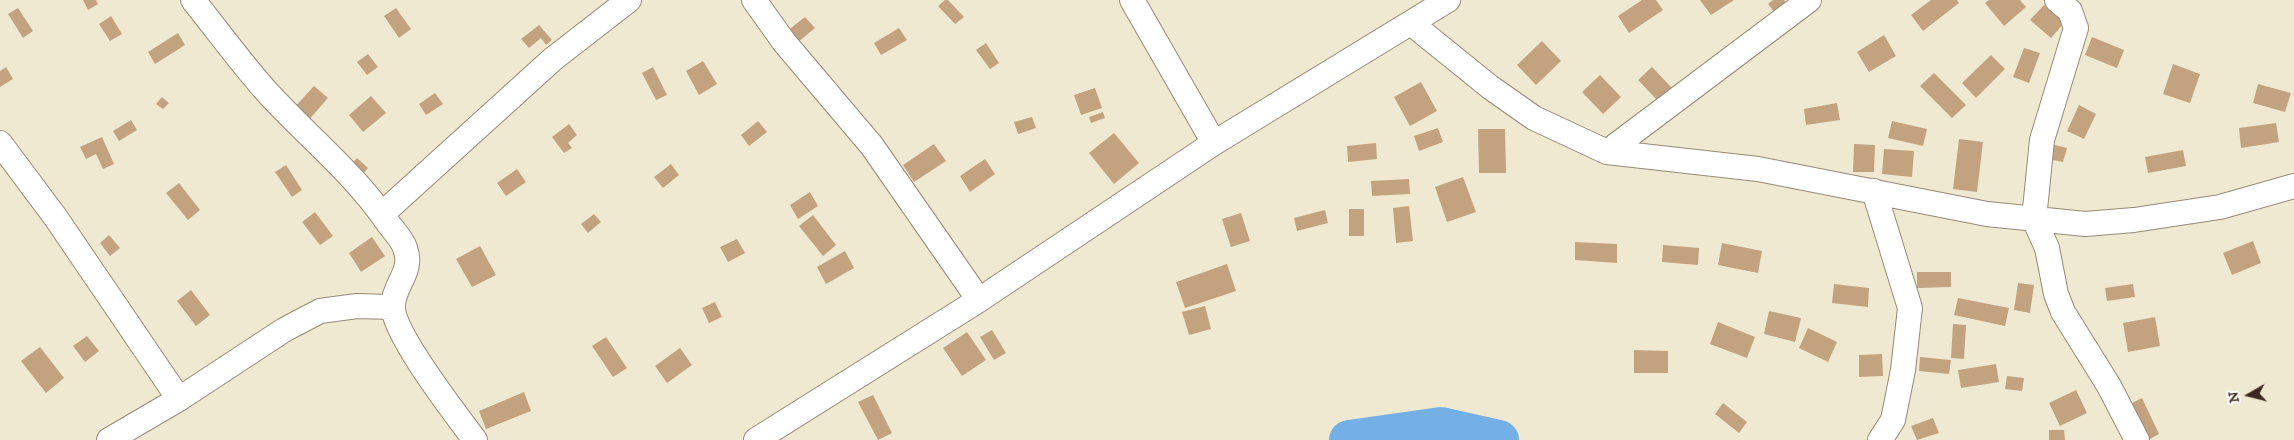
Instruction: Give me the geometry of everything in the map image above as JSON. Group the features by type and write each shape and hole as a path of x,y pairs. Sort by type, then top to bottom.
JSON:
{"street":[{"path":"193,0 268,92 351,176 382,214 406,248 406,273 396,288 392,307 403,334 437,388 475,440"},
{"path":"382,214 553,59 629,0"},
{"path":"754,0 784,42 872,146 979,300"},
{"path":"1132,0 1214,143"},
{"path":"756,440 979,300 1214,143 1412,24 1448,0"},
{"path":"1607,152 1809,0"},
{"path":"2057,0 2070,11 2076,28 2042,140 2034,220 2046,248 2056,294 2063,312 2109,386 2137,440"},
{"path":"1412,24 1490,87 1534,118 1607,152 1758,169 1987,214 2085,224 2134,220 2220,207 2294,186"},
{"path":"0,143 56,218 179,399"},
{"path":"1874,191 1910,308 1893,420 1880,440"},
{"path":"109,440 179,399 284,330 320,311 357,306 392,307"}],"building":[{"path":"83,0 96,0 98,4 88,10"},
{"path":"945,0 948,0 964,17 955,24 938,6"},
{"path":"1642,0 1656,0 1663,10 1629,33 1618,16"},
{"path":"1700,0 1734,0 1711,15"},
{"path":"1773,0 1784,0 1790,8 1778,17 1768,4"},
{"path":"1931,0 1957,0 1959,3 1923,31 1911,15"},
{"path":"1989,0 2020,0 2026,7 2004,26 1985,3"},
{"path":"2044,5 2065,22 2051,38 2030,20"},
{"path":"18,8 33,31 23,38 8,14"},
{"path":"396,8 411,29 399,38 384,16"},
{"path":"111,16 122,34 110,41 99,24"},
{"path":"805,17 815,28 791,48 781,36"},
{"path":"539,25 552,40 546,45 541,38 529,48 521,39"},
{"path":"899,28 907,40 881,55 874,43"},
{"path":"178,33 185,45 155,64 148,52"},
{"path":"1884,35 1896,56 1869,72 1857,52"},
{"path":"2092,37 2124,50 2117,68 2085,55"},
{"path":"1542,41 1561,61 1536,85 1517,65"},
{"path":"986,43 999,63 990,69 976,50"},
{"path":"2024,48 2040,53 2029,83 2013,77"},
{"path":"368,54 378,67 367,75 357,62"},
{"path":"1991,55 2005,69 1976,98 1962,83"},
{"path":"703,61 717,84 699,95 686,71"},
{"path":"2173,64 2200,74 2190,103 2163,94"},
{"path":"6,67 13,79 0,87 0,71"},
{"path":"653,67 667,95 656,100 642,73"},
{"path":"1652,67 1672,88 1658,101 1638,80"},
{"path":"1934,73 1966,105 1952,118 1920,86"},
{"path":"1600,75 1621,97 1603,114 1582,92"},
{"path":"1421,82 1437,111 1410,126 1394,97"},
{"path":"2258,84 2291,93 2285,112 2253,103"},
{"path":"314,86 328,98 307,122 293,109"},
{"path":"1095,88 1102,108 1081,115 1074,95"},
{"path":"435,93 443,104 426,115 419,104"},
{"path":"371,96 386,113 363,132 349,115"},
{"path":"162,97 169,103 163,109 156,104"},
{"path":"1837,103 1840,120 1806,125 1804,109"},
{"path":"2079,105 2096,114 2084,139 2067,131"},
{"path":"1103,112 1105,118 1091,123 1089,117"},
{"path":"1032,117 1036,128 1018,134 1014,122"},
{"path":"131,120 137,130 119,141 113,131"},
{"path":"758,121 767,132 749,146 741,135"},
{"path":"1892,121 1927,129 1923,146 1888,138"},
{"path":"2276,123 2279,142 2241,148 2239,128"},
{"path":"569,124 577,135 568,143 572,148 564,153 552,137"},
{"path":"1438,128 1443,142 1419,151 1414,136"},
{"path":"1478,129 1505,129 1506,173 1479,173"},
{"path":"1114,133 1139,163 1114,184 1089,153"},
{"path":"102,137 114,164 103,169 96,154 86,159 80,147"},
{"path":"1959,139 1983,142 1977,192 1953,189"},
{"path":"1376,143 1377,159 1348,162 1347,146"},
{"path":"2046,143 2067,148 2063,162 2043,158"},
{"path":"934,144 946,161 914,182 903,165"},
{"path":"1854,144 1875,145 1874,172 1853,172"},
{"path":"1884,149 1914,151 1912,177 1882,174"},
{"path":"2183,150 2186,166 2148,173 2145,157"},
{"path":"357,158 368,168 361,176 350,166"},
{"path":"985,159 995,174 970,192 960,176"},
{"path":"671,164 679,175 663,188 654,177"},
{"path":"286,165 302,190 292,197 275,172"},
{"path":"517,169 526,182 506,196 497,183"},
{"path":"1463,177 1476,212 1447,222 1435,187"},
{"path":"1409,179 1410,194 1372,196 1371,181"},
{"path":"179,183 200,210 188,220 166,193"},
{"path":"810,192 818,206 798,219 790,205"},
{"path":"1409,206 1413,241 1396,243 1393,208"},
{"path":"1349,209 1364,209 1364,236 1349,236"},
{"path":"1325,210 1328,223 1297,231 1294,218"},
{"path":"315,212 333,236 320,245 302,222"},
{"path":"1241,213 1250,241 1231,247 1222,219"},
{"path":"594,214 601,222 588,233 581,224"},
{"path":"813,215 836,245 823,256 799,226"},
{"path":"109,235 120,248 110,256 100,243"},
{"path":"372,237 385,256 361,272 349,253"},
{"path":"737,239 745,253 728,262 720,247"},
{"path":"2253,241 2261,263 2232,275 2223,253"},
{"path":"1575,242 1617,244 1617,263 1575,260"},
{"path":"1722,243 1762,251 1758,273 1718,265"},
{"path":"1663,245 1699,248 1698,265 1662,262"},
{"path":"480,246 496,275 472,287 456,259"},
{"path":"845,251 854,268 826,284 817,267"},
{"path":"1227,264 1236,291 1185,308 1176,282"},
{"path":"1917,272 1951,272 1951,287 1917,288"},
{"path":"2018,283 2034,285 2030,313 2014,310"},
{"path":"1834,284 1869,288 1868,307 1832,303"},
{"path":"2133,284 2135,297 2107,301 2105,288"},
{"path":"191,290 210,315 196,326 177,301"},
{"path":"1958,298 2009,308 2005,326 1954,315"},
{"path":"715,302 722,317 709,323 702,308"},
{"path":"1205,306 1211,329 1189,335 1182,312"},
{"path":"1769,311 1801,318 1795,342 1764,334"},
{"path":"2155,317 2160,346 2128,352 2123,323"},
{"path":"1718,322 1755,337 1747,358 1710,344"},
{"path":"1953,324 1966,325 1964,359 1951,358"},
{"path":"1808,328 1837,342 1828,362 1799,348"},
{"path":"992,330 1006,353 994,360 980,337"},
{"path":"967,332 986,360 962,376 943,348"},
{"path":"87,336 99,351 85,362 73,346"},
{"path":"606,337 627,368 613,377 592,346"},
{"path":"40,347 64,378 46,393 21,361"},
{"path":"680,348 692,365 667,383 655,366"},
{"path":"1634,350 1668,351 1668,373 1634,373"},
{"path":"1882,354 1883,376 1859,377 1859,355"},
{"path":"1920,357 1951,360 1949,374 1919,371"},
{"path":"1996,364 1999,382 1961,388 1958,370"},
{"path":"2007,376 2024,378 2022,391 2005,389"},
{"path":"2076,390 2087,413 2060,426 2049,403"},
{"path":"524,392 531,411 486,429 479,411"},
{"path":"873,395 892,433 878,440 858,402"},
{"path":"2142,398 2159,434 2148,440 2130,404"},
{"path":"1723,403 1747,422 1739,433 1715,414"},
{"path":"1933,418 1939,433 1917,440 1911,426"},
{"path":"2049,430 2064,430 2065,440 2049,440"}],"waterway":[{"path":"1349,440 1441,427 1499,440"}]}
